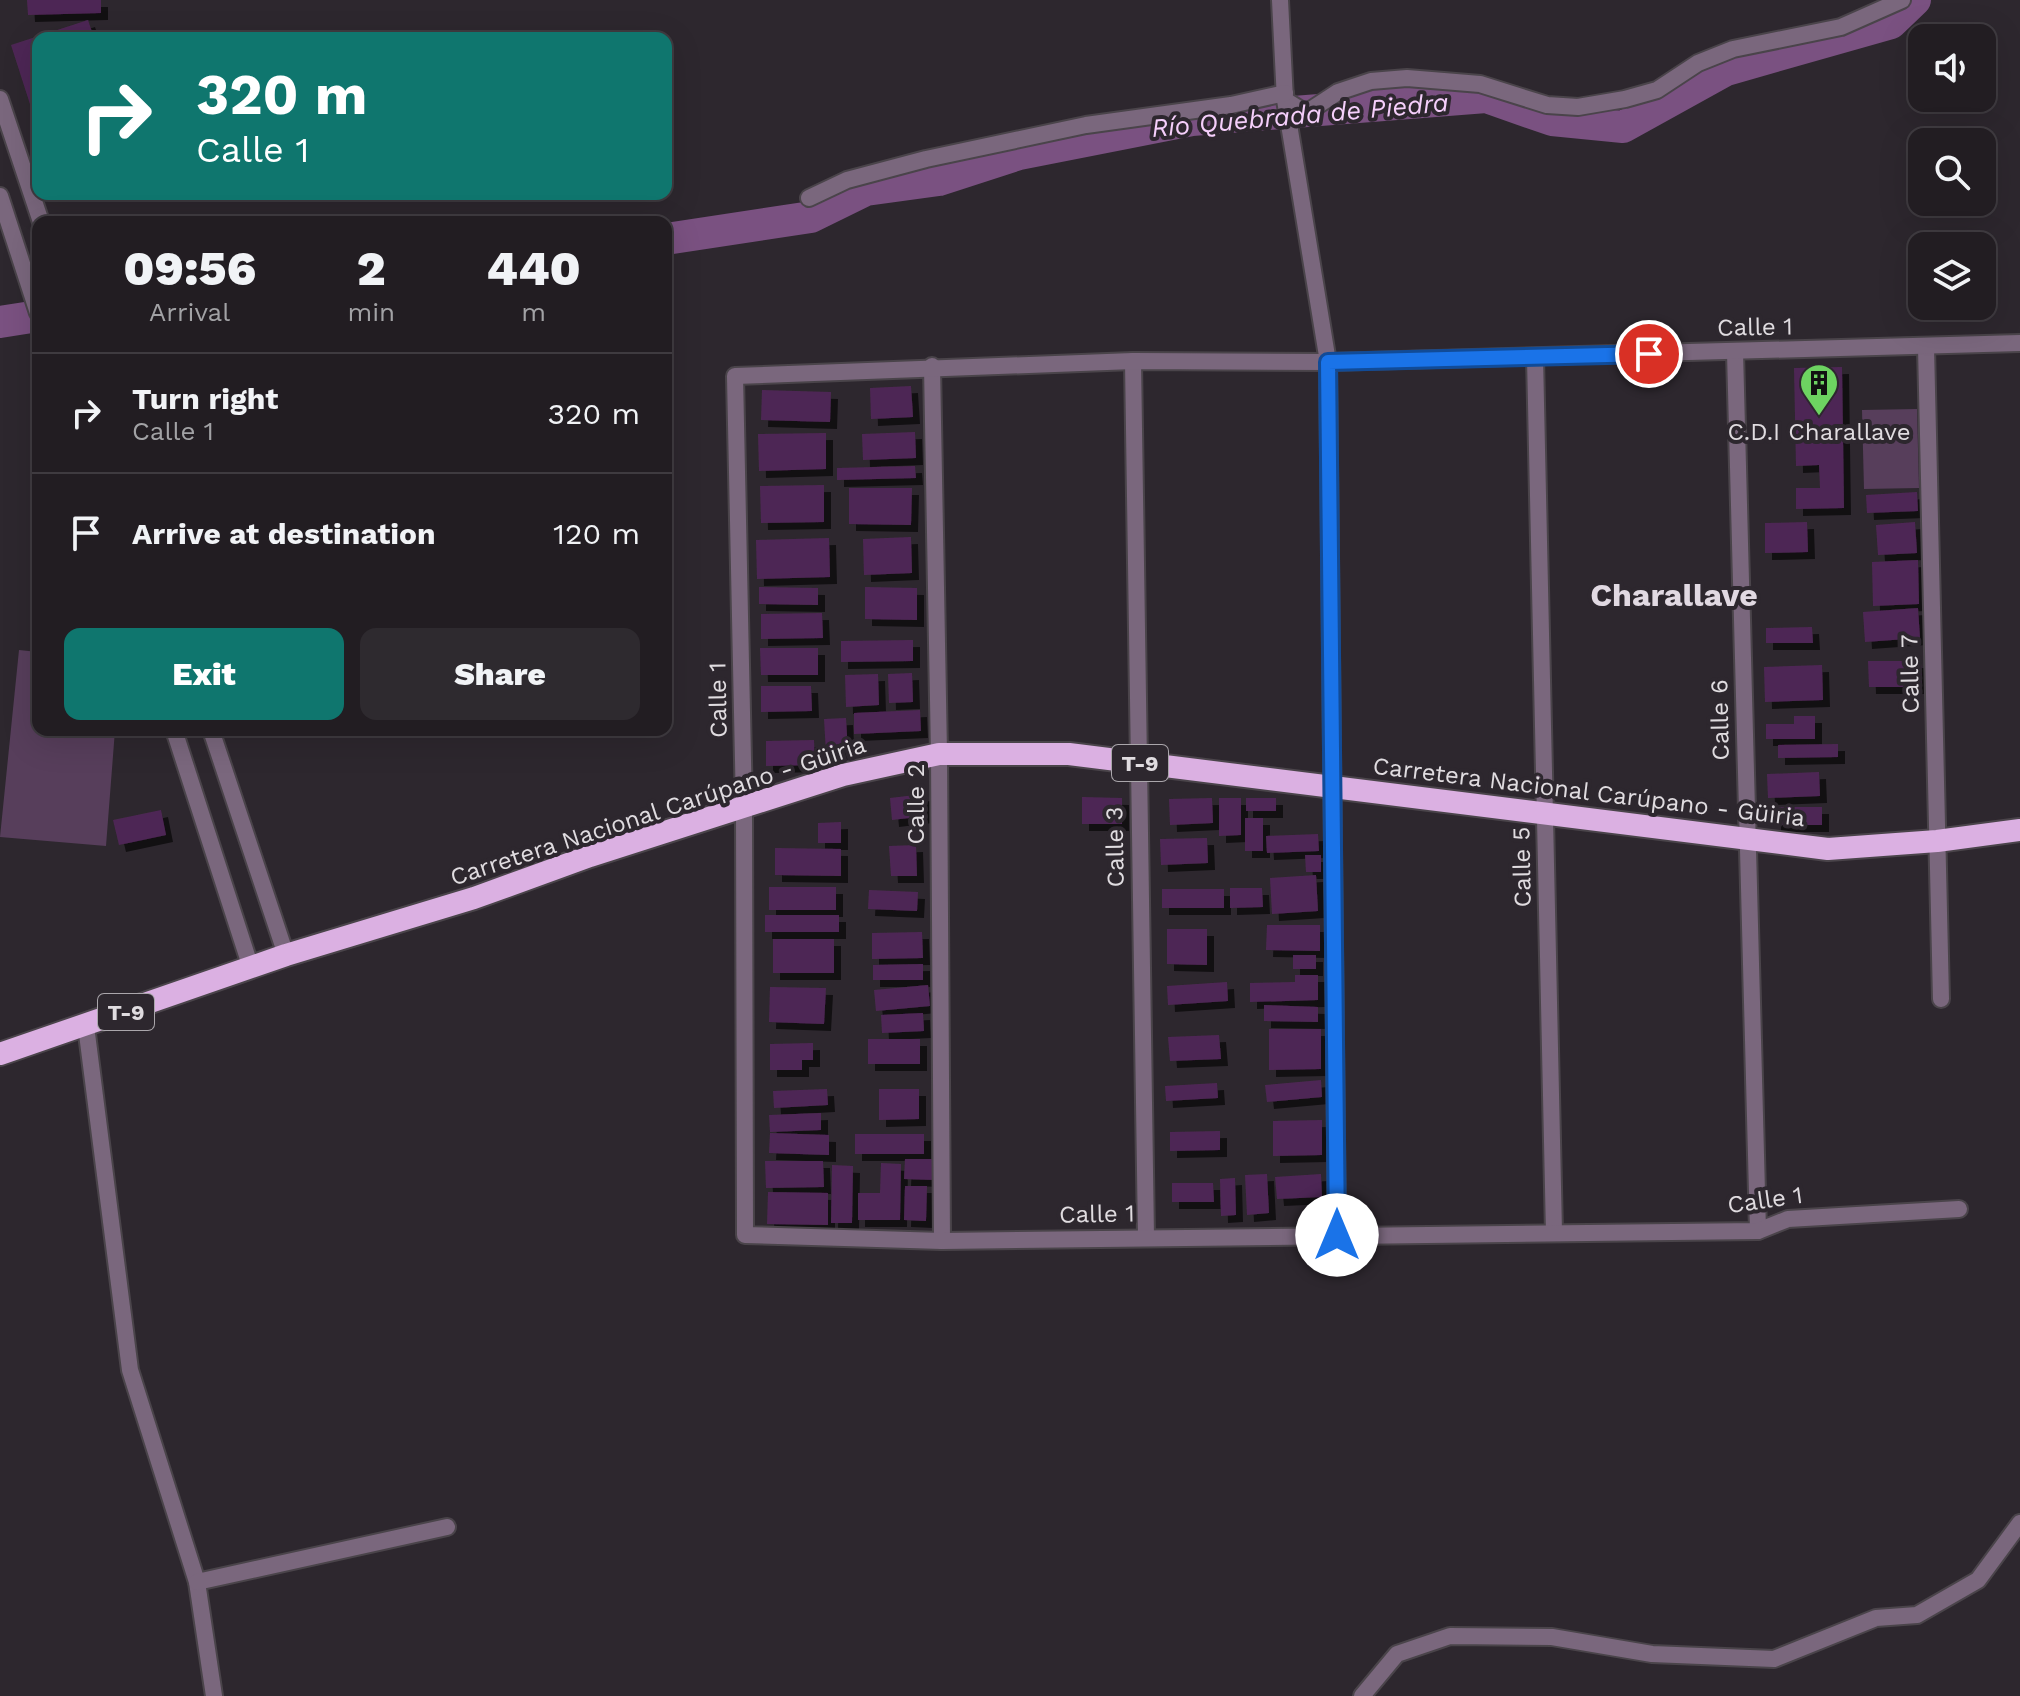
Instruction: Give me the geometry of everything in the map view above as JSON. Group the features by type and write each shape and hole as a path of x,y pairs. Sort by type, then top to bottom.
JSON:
{"highway":[{"name":"Carretera Nacional Carúpano - Güiria","path":"0,1054 286,955 474,898 590,856 843,775 939,754 1069,754 1828,849 1937,841 2020,830"}],"street":[{"path":"1280,0 1285,96 1328,362 1335,785 1337,1235"},
{"path":"809,198 847,180 926,159 1086,125 1285,96 1306,113 1338,92 1371,81 1407,78 1480,84 1547,105 1578,107 1657,90 1698,63 1733,49 1841,27 1902,0"},
{"path":"0,99 32,195"},
{"path":"0,196 32,295"},
{"name":"Calle 1","path":"1959,1209 1788,1219 1758,1231 942,1241 745,1235 744,808 735,376 932,366 1133,361 1328,362 2020,343"},
{"name":"Calle 7","path":"1926,347 1941,999"},
{"name":"Calle 6","path":"1735,352 1758,1231"},
{"name":"Calle 5","path":"1535,357 1554,1233"},
{"name":"Calle 3","path":"1133,361 1146,1237"},
{"name":"Calle 2","path":"932,366 939,754 942,1241"},
{"path":"176,736 251,968"},
{"path":"213,736 286,955"},
{"path":"86,1026 130,1370 197,1582 214,1696"},
{"path":"1362,1696 1397,1654 1450,1636 1552,1637 1652,1654 1774,1659 1876,1618 1917,1615 1978,1580 2013,1542 2020,1523"},
{"path":"197,1582 447,1527"}],"shaded area":[{"path":"1917,409 1919,488 1864,489 1862,410"},
{"path":"19,650 32,651 32,736 115,736 106,846 0,837"}],"building":[{"path":"27,0 101,0 101,13 28,15"},
{"path":"88,20 92,32 51,32"},
{"path":"32,38 32,110 11,45"},
{"name":"C.D.I Charallave","path":"1842,367 1844,508 1796,509 1796,488 1820,488 1819,465 1796,466 1794,368"},
{"path":"911,386 913,417 871,419 870,388"},
{"path":"762,390 831,392 830,422 761,420"},
{"path":"915,432 916,458 863,460 862,434"},
{"path":"826,433 826,469 759,471 758,434"},
{"path":"915,466 916,478 837,480 837,468"},
{"path":"824,485 824,522 761,523 760,486"},
{"path":"849,488 912,488 911,525 849,524"},
{"path":"1917,492 1918,511 1867,513 1866,495"},
{"path":"1807,522 1808,552 1765,553 1765,523"},
{"path":"1915,522 1917,553 1878,555 1876,525"},
{"path":"911,537 912,573 864,575 863,539"},
{"path":"829,538 830,577 757,579 756,540"},
{"path":"1918,560 1919,604 1873,606 1872,562"},
{"path":"759,587 818,588 818,605 759,604"},
{"path":"865,587 917,588 917,620 865,619"},
{"path":"1918,608 1920,638 1865,642 1863,612"},
{"path":"822,613 823,638 761,639 761,614"},
{"path":"1812,627 1813,643 1766,643 1766,628"},
{"path":"913,640 913,661 841,662 841,641"},
{"path":"760,648 818,648 818,675 761,675"},
{"path":"1868,661 1921,661 1922,687 1869,687"},
{"path":"1822,665 1823,700 1765,702 1764,667"},
{"path":"912,673 913,702 889,703 888,674"},
{"path":"878,674 879,705 846,707 845,675"},
{"path":"761,686 811,686 812,711 761,712"},
{"path":"920,710 921,731 854,734 854,713"},
{"path":"1794,716 1815,716 1815,739 1766,739 1766,724 1794,724"},
{"path":"846,718 848,752 826,753 824,719"},
{"path":"814,740 815,765 766,766 766,741"},
{"path":"1838,744 1838,757 1778,758 1778,745"},
{"path":"1819,772 1820,796 1768,798 1767,774"},
{"path":"924,794 926,816 892,820 890,798"},
{"path":"1082,797 1122,798 1122,824 1082,824"},
{"path":"1212,798 1213,823 1170,825 1169,799"},
{"path":"1219,798 1241,798 1241,835 1219,836"},
{"path":"1246,798 1276,798 1276,811 1246,811"},
{"path":"1774,807 1822,807 1822,825 1774,825"},
{"path":"161,810 166,835 119,845 113,820"},
{"path":"1245,818 1263,818 1263,851 1245,851"},
{"path":"841,822 841,843 818,843 818,823"},
{"path":"1318,834 1319,851 1267,853 1266,836"},
{"path":"1207,838 1208,863 1161,865 1160,839"},
{"path":"916,845 917,876 891,876 889,846"},
{"path":"775,848 841,849 841,876 775,875"},
{"path":"1305,855 1321,855 1321,872 1306,872"},
{"path":"1316,875 1318,911 1272,914 1270,878"},
{"path":"769,887 836,887 836,910 769,910"},
{"path":"1230,888 1262,888 1263,907 1230,908"},
{"path":"1162,889 1224,889 1224,908 1162,908"},
{"path":"869,890 918,892 917,911 868,909"},
{"path":"765,915 839,915 839,932 765,932"},
{"path":"1267,925 1320,925 1320,951 1266,950"},
{"path":"1167,929 1207,929 1207,965 1167,964"},
{"path":"922,932 923,958 872,959 872,933"},
{"path":"773,939 834,939 834,973 773,973"},
{"path":"1293,955 1316,955 1316,969 1293,969"},
{"path":"923,964 923,980 873,980 873,965"},
{"path":"1295,975 1318,975 1318,1000 1250,1002 1250,983 1295,982"},
{"path":"1227,982 1228,1001 1168,1005 1167,986"},
{"path":"928,985 930,1006 876,1011 874,990"},
{"path":"770,987 826,988 824,1024 769,1022"},
{"path":"1264,1005 1318,1007 1318,1022 1264,1021"},
{"path":"923,1013 924,1031 882,1033 881,1015"},
{"path":"1269,1029 1321,1029 1321,1069 1269,1070"},
{"path":"1219,1035 1221,1059 1170,1061 1168,1037"},
{"path":"868,1039 920,1039 920,1064 868,1064"},
{"path":"813,1043 813,1060 802,1060 802,1070 770,1070 770,1044"},
{"path":"1321,1080 1322,1097 1267,1102 1265,1085"},
{"path":"1217,1083 1218,1098 1166,1101 1165,1086"},
{"path":"827,1089 828,1105 774,1108 773,1091"},
{"path":"879,1089 919,1089 919,1119 879,1120"},
{"path":"821,1113 821,1130 770,1132 769,1115"},
{"path":"1322,1120 1322,1155 1273,1156 1273,1121"},
{"path":"1220,1131 1220,1150 1170,1151 1170,1132"},
{"path":"770,1133 829,1135 829,1155 769,1153"},
{"path":"855,1134 924,1134 924,1154 855,1154"},
{"path":"905,1159 935,1159 935,1180 904,1179"},
{"path":"765,1161 823,1161 824,1187 766,1188"},
{"path":"881,1163 901,1164 900,1220 858,1220 858,1193 880,1193"},
{"path":"832,1165 853,1166 852,1223 831,1223"},
{"path":"1267,1174 1269,1213 1247,1215 1245,1175"},
{"path":"1321,1174 1322,1197 1277,1199 1275,1177"},
{"path":"1235,1178 1236,1215 1221,1216 1220,1179"},
{"path":"1172,1183 1213,1183 1214,1202 1172,1202"},
{"path":"905,1186 927,1186 926,1221 904,1220"},
{"path":"768,1192 828,1193 828,1225 767,1224"}],"waterway":[{"name":"Río Quebrada de Piedra","path":"672,238 811,217 866,190 939,180 1019,154 1192,120 1486,97 1552,120 1623,127 1726,70 1891,23 1915,0"},
{"name":"Río Quebrada de Piedra","path":"0,322 32,317"}],"place":[{"name":"C.D.I Charallave","path":"1819,417"}],"district":[{"name":"Charallave","path":"1674,595"}],"route":[{"path":"1337,1235 1335,785 1328,362 1649,354"}]}
